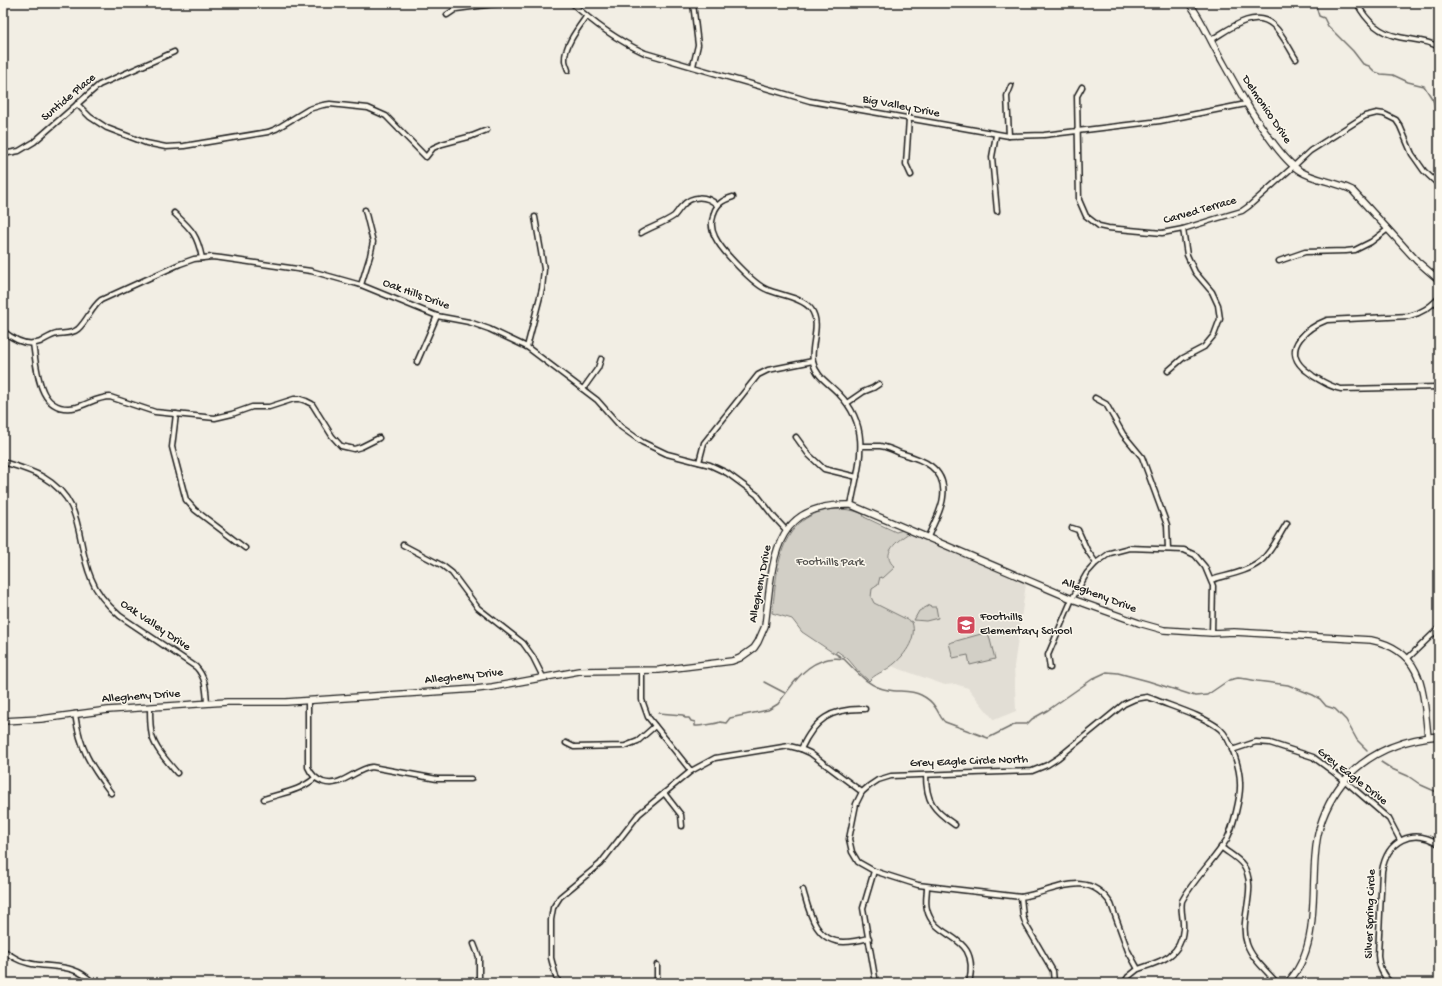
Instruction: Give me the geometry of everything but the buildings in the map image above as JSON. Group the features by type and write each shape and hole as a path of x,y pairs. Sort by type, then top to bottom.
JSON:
{"street":[{"path":"447,15 456,9 502,3"},
{"name":"Big Valley Drive","path":"572,3 586,17 631,46 645,53 798,98 996,135 1030,136 1077,131 1160,120 1246,104"},
{"path":"693,3 698,45 693,66"},
{"name":"Delmonico Drive","path":"1189,3 1246,104 1275,145 1300,171 1314,178 1338,184 1352,190 1417,260 1439,280"},
{"path":"1357,3 1370,23 1383,32 1399,37 1426,41 1439,47"},
{"path":"568,70 565,60 567,49 574,34 586,17"},
{"path":"1211,40 1242,22 1262,20 1272,24 1296,59"},
{"name":"Suntide Place","path":"3,154 15,152 28,147 98,84 174,52"},
{"path":"1009,136 1007,96 1011,86"},
{"name":"Carved Terrace","path":"1082,87 1077,96 1079,200 1086,216 1099,226 1162,233 1183,229 1242,211 1257,201 1310,150 1365,116 1377,113 1384,114 1396,120 1412,154 1424,171 1439,185"},
{"path":"77,104 90,117 107,128 146,143 166,147 184,146 268,132 276,129 309,109 330,104 368,108 386,116 426,156 433,148 442,144 472,136 487,130"},
{"path":"909,118 906,164 911,175"},
{"path":"996,135 992,157 996,211"},
{"path":"641,233 673,216 682,206 696,197 707,198 717,205"},
{"path":"733,197 725,199 717,205 712,221 713,233 721,247 760,286 767,290 804,302 812,310 816,319 812,354 813,361 821,378 834,388 847,403 856,419 861,446 857,477 851,505"},
{"path":"361,285 373,242 365,210"},
{"path":"174,213 194,233 198,240 202,258"},
{"path":"527,347 542,288 544,269 535,217"},
{"path":"1279,261 1304,252 1346,252 1355,250 1371,242 1388,228"},
{"path":"1168,371 1183,358 1204,347 1214,335 1220,319 1218,305 1212,292 1195,272 1187,254 1183,229"},
{"name":"Oak Hills Drive","path":"33,344 53,335 72,333 76,331 92,309 101,300 180,264 202,258 221,258 301,269 361,285 437,316 478,325 527,347 583,389 602,405 621,427 642,442 674,457 710,465 723,471 753,491 786,530"},
{"path":"1439,298 1426,310 1409,316 1334,319 1318,323 1306,331 1297,342 1296,349 1296,357 1303,368 1327,385 1341,389 1439,387"},
{"path":"417,362 437,316"},
{"path":"3,331 21,342 33,344 44,394 48,400 60,407 73,408 104,397 110,397 148,410 216,418 252,407 269,407 294,399 300,399 312,404 332,436 341,446 354,449 379,438"},
{"path":"583,389 598,368 601,359"},
{"path":"699,462 704,443 758,375 768,370 813,361"},
{"path":"847,403 863,392 879,384"},
{"path":"1094,398 1106,404 1123,434 1142,457 1167,525 1168,549"},
{"path":"176,414 172,447 186,500 195,510 246,548"},
{"path":"796,437 809,456 824,469 857,477"},
{"path":"861,446 883,447 919,458 933,467 939,474 944,496 928,537"},
{"name":"Oak Valley Drive","path":"3,462 43,477 61,491 76,516 88,570 99,594 110,608 120,616 196,667 204,677 206,683 207,704"},
{"name":"Allegheny Drive","path":"3,721 207,704 308,701 492,688 579,670 659,670 732,661 740,658 754,648 758,642 764,626 778,545 786,530 795,520 812,510 829,505 851,505 1072,599 1139,623 1164,630 1212,633 1234,632 1371,640 1390,646 1407,659 1417,672 1422,686 1428,737"},
{"path":"1211,580 1247,569 1260,561 1288,523"},
{"path":"1072,528 1078,530 1087,550 1096,562"},
{"path":"403,545 452,572 478,608 523,643 533,657 543,677"},
{"path":"1050,668 1048,656 1072,599 1087,573 1096,562 1110,553 1129,548 1184,550 1194,555 1205,567 1211,580 1214,593 1212,633"},
{"path":"1407,659 1439,628"},
{"path":"642,670 641,691 644,707 648,717 691,771"},
{"name":"Grey Eagle Circle North","path":"862,792 873,782 892,776 1025,772 1039,768 1058,758 1124,704 1135,699 1147,697 1214,725 1224,734 1232,750 1239,771 1240,789 1231,830 1221,848 1182,901 1181,907 1183,928 1182,935 1175,950 1171,955 1158,963 1138,969"},
{"path":"308,701 308,761 310,771 315,778 327,783 339,782 364,769 372,767 437,780 471,779"},
{"path":"150,708 151,727 154,742 176,773"},
{"path":"800,749 812,729 823,719 834,713 847,709 865,709"},
{"path":"75,714 77,727 87,758 95,772 111,793"},
{"path":"566,743 574,747 625,746 638,741 654,726"},
{"path":"1287,983 1297,970 1310,939 1316,847 1321,822 1330,802 1344,780 1375,754 1396,744 1439,736"},
{"name":"Grey Eagle Drive","path":"1232,750 1256,742 1270,743 1313,757 1344,780 1389,819 1400,840"},
{"path":"560,983 553,968 551,951 551,915 556,902 600,864 639,814 691,771 708,761 722,756 789,746 810,753 862,792 858,798 854,811 849,839 852,852 858,862 874,871 927,887 1021,897 1033,895 1072,883 1087,884 1107,897 1128,951 1138,969 1128,976 1124,983"},
{"path":"926,775 926,789 932,804 946,819 955,825"},
{"path":"264,799 297,790 309,784 315,778"},
{"path":"664,793 681,815 682,826"},
{"path":"1400,840 1421,837 1439,844"},
{"name":"Silver Spring Circle","path":"1391,983 1386,979 1380,969 1378,955 1382,871 1387,854 1394,844 1400,840"},
{"path":"1221,848 1238,860 1246,871 1249,891 1244,928 1245,939 1255,958 1277,983"},
{"path":"874,871 863,908 876,983"},
{"path":"927,887 926,903 929,917 938,927 960,942 968,954 971,969 969,983"},
{"path":"803,890 812,921 815,927 825,936 831,940 844,942 869,938"},
{"path":"1021,897 1023,916 1026,925 1053,971 1054,983"},
{"path":"474,944 479,957 479,983"},
{"path":"3,950 18,960 28,963 58,966 75,970 93,983"},
{"path":"657,965 657,983"},
{"path":"1380,983 1386,979"}],"shaded area":[{"name":"Foothills Elementary School","path":"909,533 1026,584 1014,666 1016,711 994,720 968,688 955,684 945,685 892,665 908,647 912,637 913,627 911,622 874,603 871,597 872,589 880,576 883,578 895,567 890,558 891,550 895,543"}],"green space":[{"name":"Foothills Park","path":"831,509 855,511 863,514 864,517 896,532 903,530 909,533 900,539 889,552 891,562 895,567 883,578 880,577 878,585 872,589 871,597 874,603 912,622 913,635 908,648 900,659 869,681 848,659 837,651 835,654 802,632 792,619 772,613 779,563 783,548 790,535 799,523 813,515"},
{"path":"930,605 931,607 936,607 938,618 926,621 914,620 919,611"},
{"path":"988,632 995,659 970,665 968,655 953,658 949,643"}],"waterway":[{"path":"1315,3 1319,16 1324,18 1328,26 1353,51 1363,64 1369,66 1375,72 1393,75 1408,82 1424,86 1433,100 1439,119"},
{"path":"836,654 841,657"},
{"path":"658,713 683,715 685,718 689,718 691,721 695,722 695,726 720,722 726,723 730,718 768,710 778,704 805,670 812,665 828,659 840,658 844,659 858,674 875,686 888,690 917,693 932,703 945,722 988,738 1016,724 1027,724 1032,719 1048,710 1094,678 1107,672 1118,673 1148,681 1195,696 1207,695 1229,680 1238,678 1288,685 1313,695 1320,699 1326,706 1335,709 1346,720 1357,740 1367,750"},
{"path":"764,682 785,693"},
{"path":"1381,762 1408,776 1421,785 1439,793"}],"place":[{"name":"Foothills Elementary School","path":"966,625"}]}
